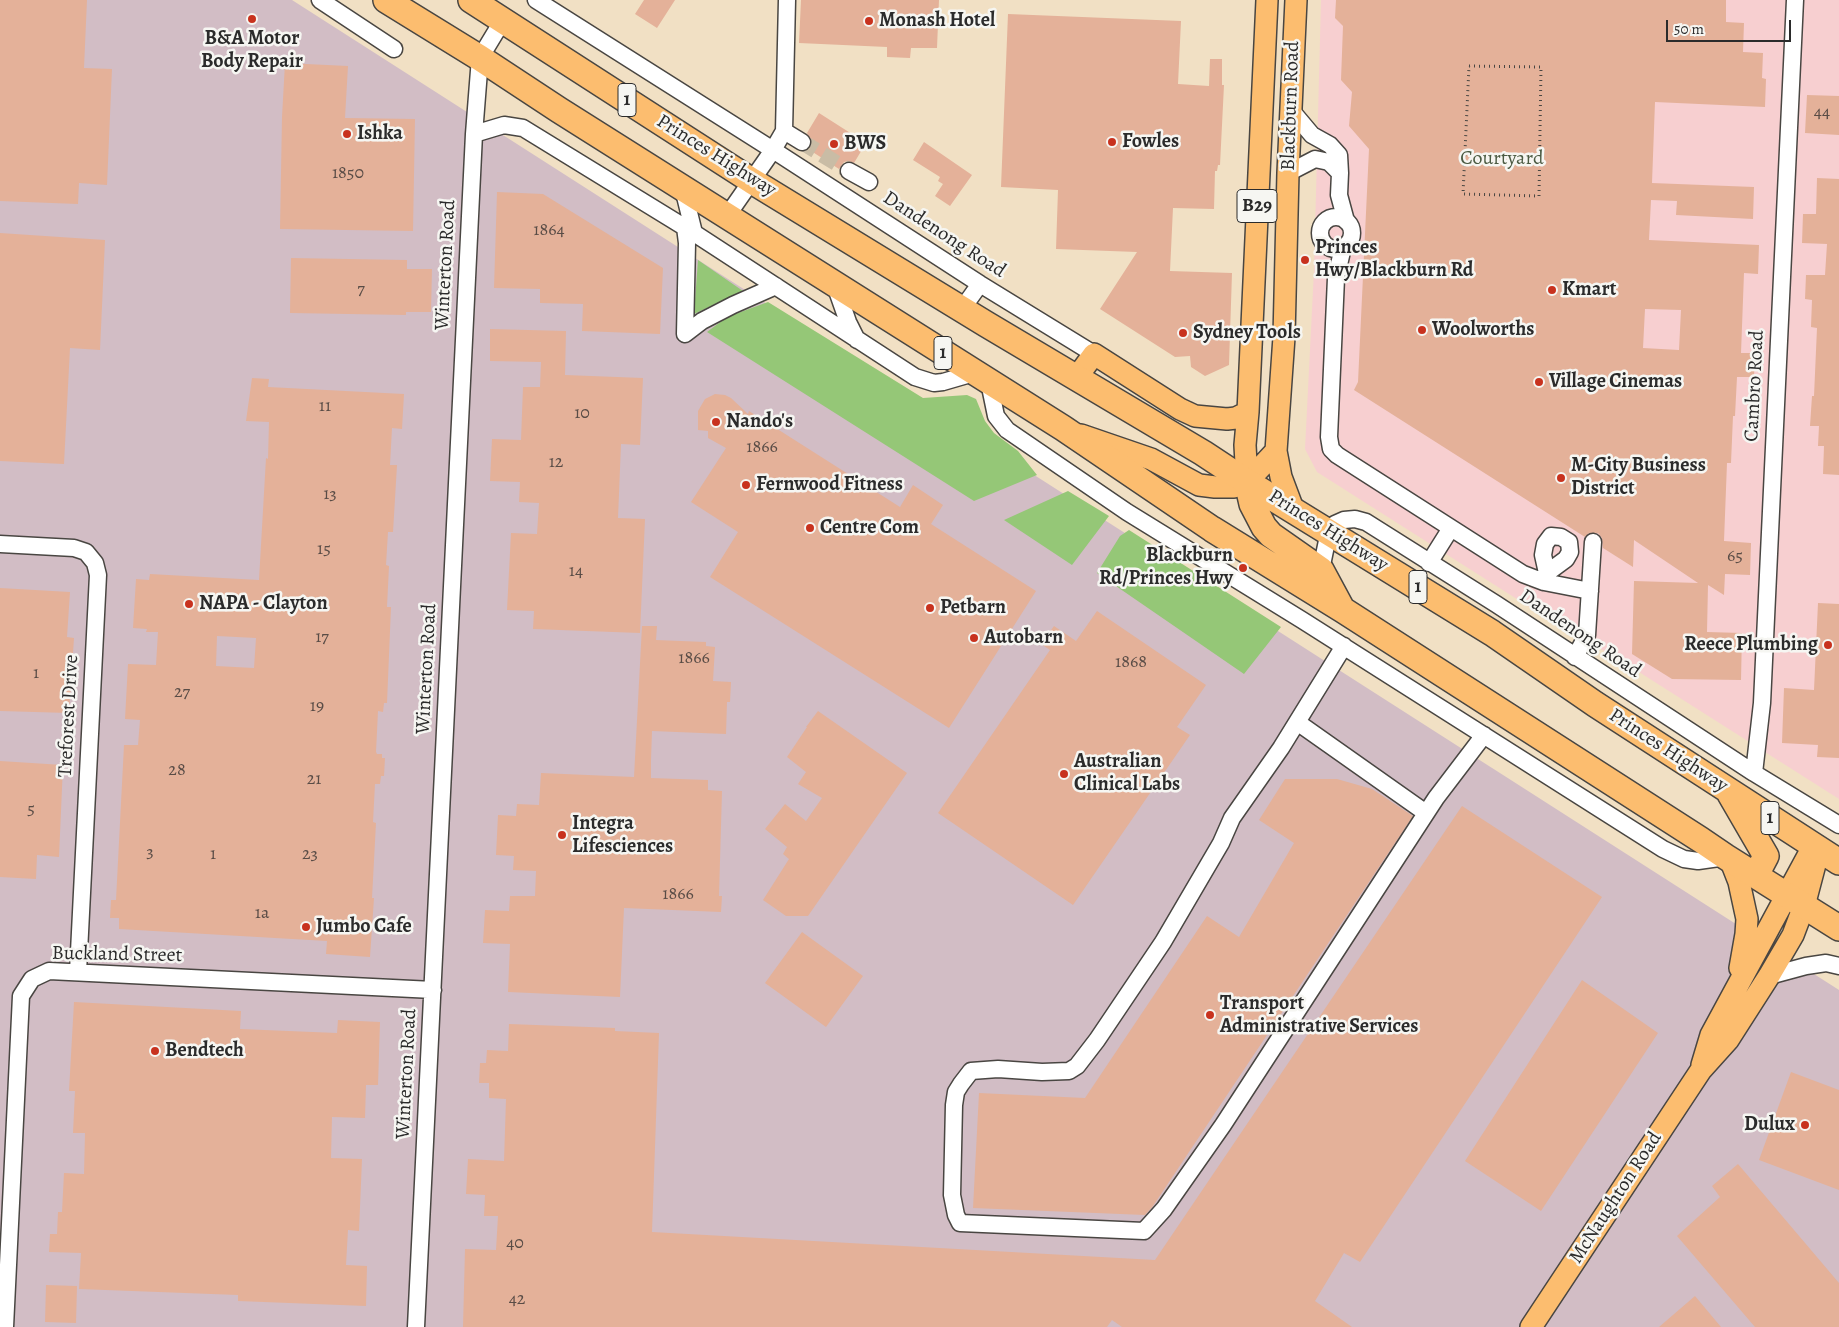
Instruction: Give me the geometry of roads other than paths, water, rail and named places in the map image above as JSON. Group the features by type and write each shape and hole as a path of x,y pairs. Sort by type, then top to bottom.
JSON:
{"highway":[{"name":"1","path":"386,0 1064,428 1205,524 1343,610 1839,928"},
{"name":"Princes Highway","path":"472,0 752,180 962,309 1203,453 1246,482 1492,633 1603,709 1824,852"},
{"path":"1246,482 1252,504 1264,527 1321,570 1343,610"},
{"path":"1728,790 1766,856 1756,875"}],"main road":[{"name":"Blackburn Road","path":"1246,482 1245,445 1267,0"},
{"name":"Blackburn Road","path":"1293,510 1276,451 1284,337 1288,173 1296,0"},
{"path":"1076,377 1094,354 1180,409 1195,416 1227,419 1236,418 1248,412"},
{"path":"1064,428 1151,458 1199,485 1224,488 1241,485 1246,482 1276,451"},
{"name":"McNaughton Road","path":"1701,1070 1711,1035 1736,986 1796,901 1824,852"},
{"path":"1728,858 1739,882 1747,919 1736,986"},
{"name":"McNaughton Road","path":"1531,1327 1701,1070 1728,1040 1769,976 1793,935 1796,901"}],"street":[{"path":"320,0 394,49"},
{"name":"Dandenong Road","path":"536,0 980,284 1094,354"},
{"path":"727,216 773,150 784,130 787,0"},
{"name":"Cambro Road","path":"1754,773 1762,703 1795,0"},
{"name":"Winterton Road","path":"416,1327 474,134 480,58 503,20"},
{"path":"1291,110 1312,135 1330,144 1338,155 1340,173 1339,195 1350,235 1336,278 1329,437 1331,449 1337,455 1524,574 1545,577 1590,591"},
{"path":"474,134 492,127 504,125 514,125 523,128 690,230 915,377 924,381 943,382 982,378 996,416 1008,430 1127,512 1344,646 1675,856 1698,861 1728,858"},
{"path":"784,130 802,142"},
{"path":"1288,173 1314,159 1328,162 1340,173"},
{"path":"849,171 869,182"},
{"path":"683,188 690,230 687,243 686,334 702,321 776,286"},
{"path":"1328,220 1339,195"},
{"path":"1337,217 1350,235 1321,238 1320,232 1324,223 1337,217"},
{"path":"962,309 980,284"},
{"path":"835,285 848,322 857,340"},
{"name":"Dandenong Road","path":"1329,532 1335,524 1344,520 1355,519 1366,522 1496,604 1754,773 1839,825"},
{"path":"1429,563 1451,528"},
{"path":"1321,570 1329,532"},
{"path":"1575,657 1587,635 1594,542"},
{"name":"Treforest Drive","path":"0,544 74,548 86,552 95,563 98,575 78,972"},
{"path":"1492,633 1496,604"},
{"path":"1344,646 1297,722 1232,818 1217,850 1163,942 1097,1040 1077,1066 1069,1071 971,1070 961,1084 956,1092 954,1105 952,1195 956,1215 960,1223 1144,1231 1164,1209 1223,1125 1426,812 1484,735"},
{"path":"1297,722 1426,812"},
{"path":"1599,808 1614,784"},
{"path":"1769,976 1806,966 1826,963 1839,966"},
{"name":"Buckland Street","path":"5,1327 21,996 32,979 49,971 432,990"}],"tunnel":[{"path":"802,142 849,171"}],"place":[{"name":"B&A Motor Body Repair","path":"252,19"},
{"name":"Monash Hotel","path":"869,21"},
{"name":"Ishka","path":"347,134"},
{"name":"Fowles","path":"1112,142"},
{"name":"BWS","path":"834,144"},
{"name":"Princes Hwy/Blackburn Rd","path":"1305,260"},
{"name":"Kmart","path":"1552,290"},
{"name":"Woolworths","path":"1422,330"},
{"name":"Sydney Tools","path":"1183,333"},
{"name":"Village Cinemas","path":"1539,382"},
{"name":"Nando's","path":"716,422"},
{"name":"M-City Business District","path":"1561,478"},
{"name":"Fernwood Fitness","path":"746,485"},
{"name":"Centre Com","path":"810,528"},
{"name":"Blackburn Rd/Princes Hwy","path":"1243,568"},
{"name":"NAPA - Clayton","path":"189,604"},
{"name":"Petbarn","path":"930,608"},
{"name":"Autobarn","path":"974,638"},
{"name":"Reece Plumbing","path":"1828,645"},
{"name":"Australian Clinical Labs","path":"1064,774"},
{"name":"Integra Lifesciences","path":"562,835"},
{"name":"Jumbo Cafe","path":"306,927"},
{"name":"Transport Administrative Services","path":"1210,1015"},
{"name":"Bendtech","path":"155,1051"},
{"name":"Dulux","path":"1805,1125"}],"park label":[{"name":"Courtyard","path":"1502,159"}]}
